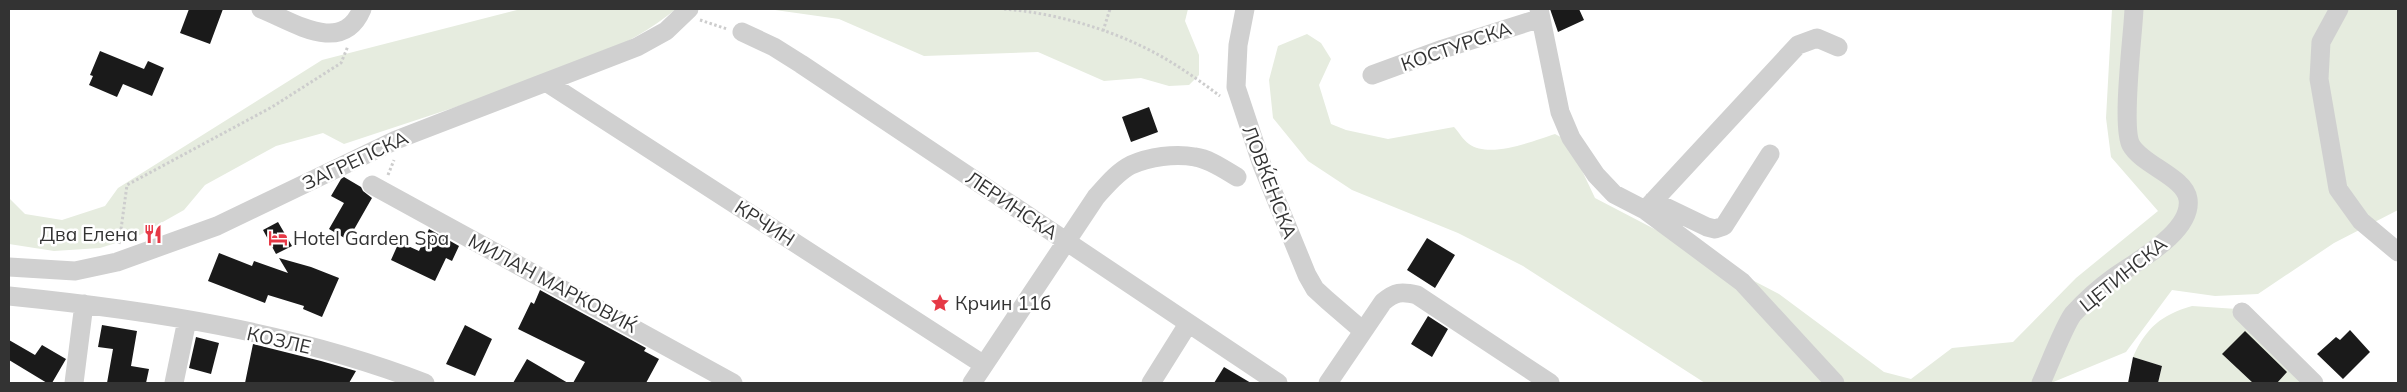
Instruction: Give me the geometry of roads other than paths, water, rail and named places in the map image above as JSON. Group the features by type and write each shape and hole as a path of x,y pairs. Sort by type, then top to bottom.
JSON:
{"street":[{"path":"261,9 323,34 337,34 348,30 360,14"},
{"name":"ЛОВЌЕНСКА","path":"1246,9 1238,45 1236,87 1262,165 1307,275 1315,289 1363,331"},
{"name":"ЦЕТИНСКА","path":"2041,383 2072,316 2110,280 2167,240 2183,221 2188,200 2184,189 2141,157 2130,144 2126,120 2134,9"},
{"path":"2339,9 2322,42 2319,79 2338,189 2361,221 2398,252"},
{"name":"ЗАГРЕПСКА","path":"9,268 75,272 117,262 217,226 396,140 637,47 666,31 687,11"},
{"path":"1540,13 1560,112 1571,138 1596,175 1614,194 1715,229 1724,226 1770,154"},
{"name":"КОСТУРСКА","path":"1372,75 1540,13"},
{"name":"ЛЕРИНСКА","path":"742,32 801,64 1278,383"},
{"path":"1649,205 1798,45 1817,38 1838,47"},
{"name":"КРЧИН","path":"546,82 984,364"},
{"path":"972,383 1096,197 1115,177 1130,166 1160,157 1197,157 1237,177"},
{"name":"МИЛАН МАРКОВИЌ","path":"377,188 733,383"},
{"path":"1649,205 1742,282 1835,383"},
{"path":"1328,383 1383,302 1394,293 1405,292 1417,295 1550,383"},
{"name":"КОЗЛЕ","path":"9,296 129,310 187,320 345,356 426,383"},
{"path":"74,383 84,304"},
{"path":"2242,312 2314,383"},
{"path":"174,383 187,320"},
{"path":"1151,383 1188,324"}],"place":[{"name":"Два Елена","path":"153,234"},
{"name":"Hotel Garden Spa","path":"278,238"},
{"name":"Крчин 11б","path":"940,303"}]}
